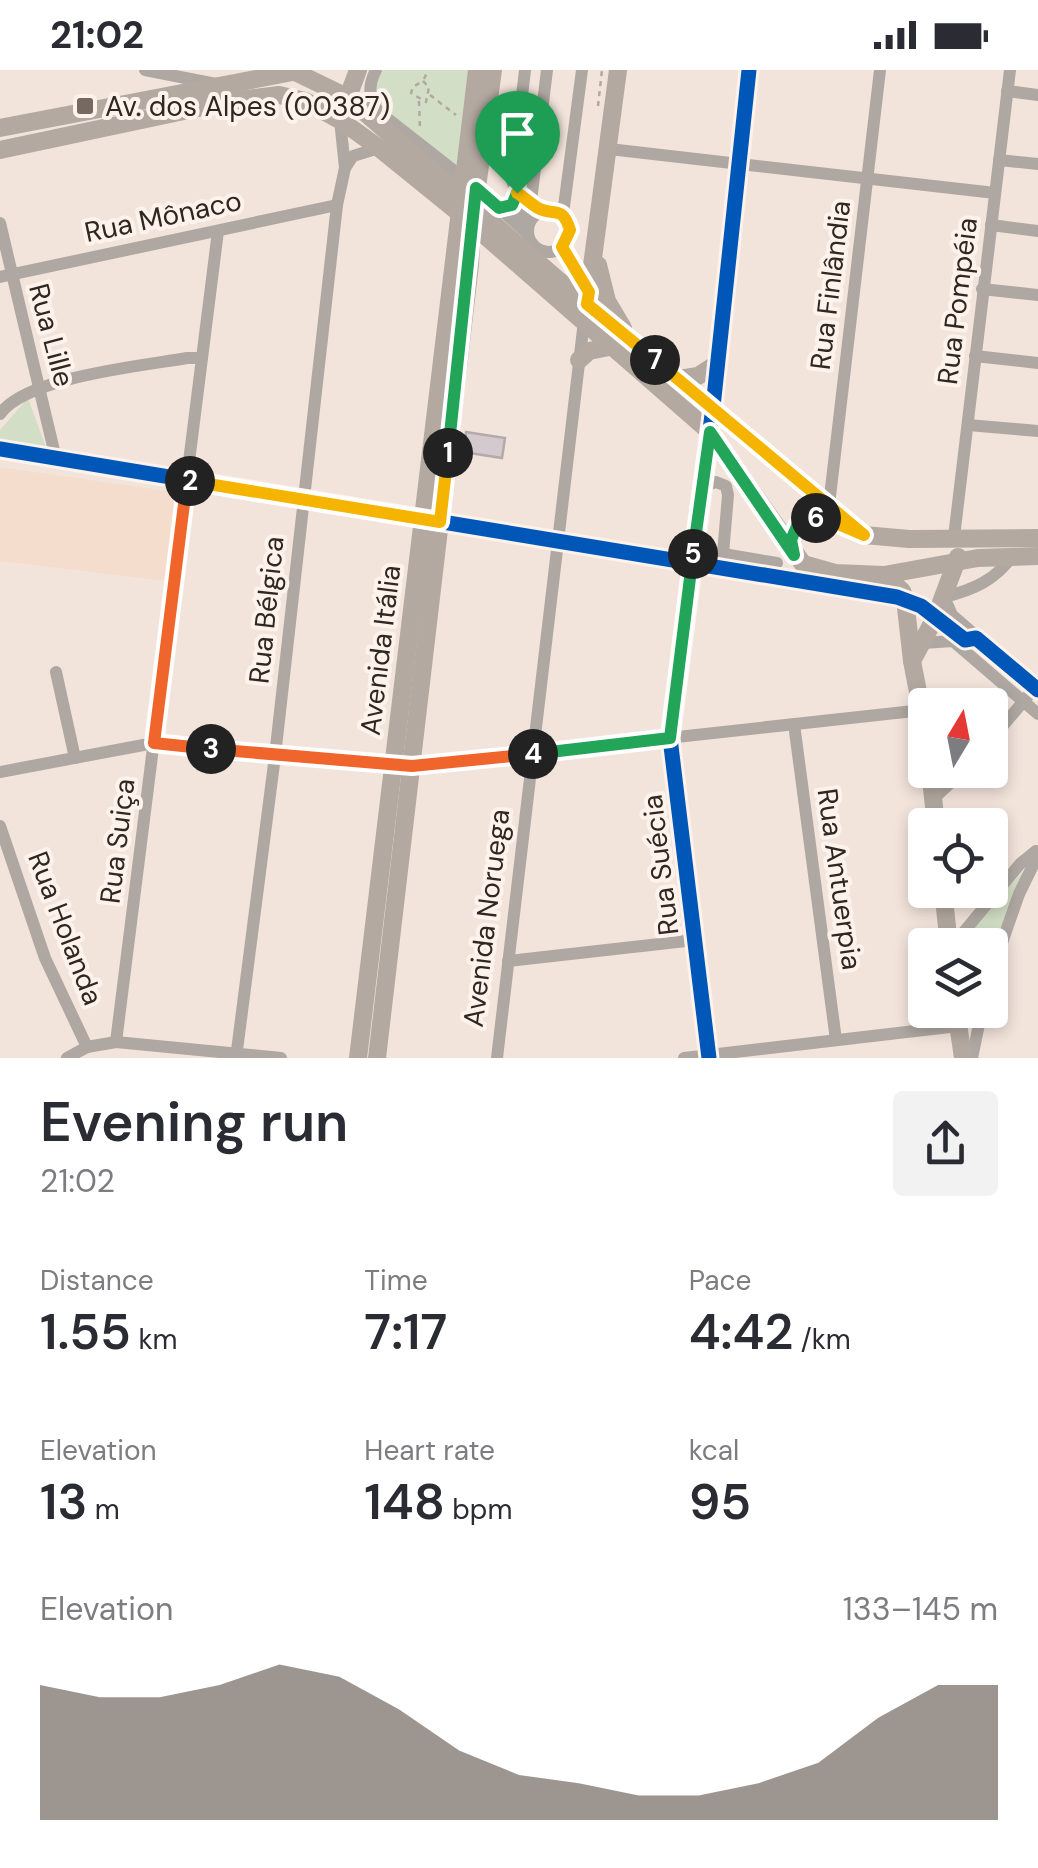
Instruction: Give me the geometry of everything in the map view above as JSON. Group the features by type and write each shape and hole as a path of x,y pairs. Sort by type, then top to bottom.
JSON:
{"main road":[{"path":"340,120 358,70"},
{"name":"Avenida Itália","path":"377,1058 403,766 467,200 476,70"},
{"name":"Avenida Itália","path":"432,520 470,265 467,200 493,70"},
{"name":"Avenida Noruega","path":"587,306 618,70"},
{"path":"0,128 299,71 347,98 587,306 710,432 785,559 835,574 884,575 1013,555 1038,556"},
{"path":"0,150 215,104 279,95 305,101 467,200 496,246 587,306"},
{"path":"596,244 601,285 623,343 679,379 864,535"},
{"path":"470,265 496,246"},
{"path":"579,360 589,351 623,343"},
{"path":"679,379 698,376 718,363"},
{"path":"785,559 797,526 810,519 824,518 864,535 908,539 1038,538"},
{"path":"912,661 924,643 960,550 954,537"},
{"path":"884,575 905,598 918,688"},
{"name":"Avenida Itália","path":"358,1058 403,766"},
{"path":"932,788 934,808"},
{"path":"958,1028 963,1058"}],"street":[{"path":"145,70 217,84"},
{"path":"376,70 371,82 372,104 420,144 467,200 499,208 542,250 562,247"},
{"path":"526,70 512,181 517,193 547,209 570,230 562,247 587,306"},
{"path":"547,70 547,209"},
{"path":"547,209 574,70"},
{"path":"528,234 530,220 547,209 582,70"},
{"name":"Rua Suécia","path":"709,1056 670,738 713,407 750,70"},
{"name":"Rua Finlândia","path":"829,505 880,70"},
{"name":"Rua Pompéia","path":"954,537 1010,70"},
{"path":"1007,92 1038,95"},
{"name":"Rua Bélgica","path":"236,1056 344,168 340,120"},
{"path":"344,168 353,156 380,148"},
{"path":"609,149 994,193"},
{"path":"999,160 1038,164"},
{"path":"499,208 512,205 517,193"},
{"name":"Rua Mônaco","path":"5,276 337,204"},
{"path":"511,218 547,209"},
{"name":"Rua Lille","path":"0,223 5,276 41,386 56,459"},
{"path":"991,226 1038,231"},
{"name":"Rua Suiça","path":"116,1042 218,231"},
{"path":"982,289 1038,295"},
{"name":"Avenida Noruega","path":"497,1058 587,306"},
{"path":"975,356 1038,363"},
{"path":"0,414 8,402 41,386 202,358"},
{"path":"968,425 1038,431"},
{"path":"0,450 558,540 743,563 905,598"},
{"path":"703,486 716,482 726,486 723,554"},
{"path":"693,555 723,554 743,563 785,559"},
{"path":"1008,720 1037,687 952,615 944,596 970,590 997,575 1013,555"},
{"path":"924,643 953,641 1038,714"},
{"path":"56,672 75,758"},
{"path":"0,772 154,743 403,766 794,724 908,720"},
{"name":"Rua Antuerpia","path":"794,724 836,1040"},
{"path":"933,799 945,788"},
{"name":"Rua Holanda","path":"0,826 46,958 87,1047"},
{"path":"965,928 1020,864 1038,852"},
{"path":"1007,928 1038,852"},
{"path":"508,961 694,940"},
{"path":"684,1058 836,1040 908,1027"},
{"path":"972,1058 978,1028"},
{"path":"67,1058 87,1047 116,1042 281,1058"}],"path":[{"path":"428,70 424,81 411,91 426,102 430,95"},
{"path":"424,81 430,95 461,119"},
{"path":"419,100 420,144"}],"shaded area":[{"path":"0,467 167,491 175,505 167,581 0,561"}],"green space":[{"path":"383,70 468,70 456,169 381,107 376,88"},
{"path":"28,398 48,453 0,440 0,430"},
{"path":"1026,868 1002,928 973,928 991,908 1008,908 1008,888"}],"building":[{"path":"466,432 505,438 502,458 463,452"}],"cycle path":[{"path":"709,1058 670,738 713,407 749,70"},
{"path":"0,449 897,597 921,606 965,640 976,638 1038,690"}],"place":[{"name":"Av. dos Alpes (00387)","path":"85,106"}],"route":[{"path":"476,188 499,208 512,205 517,193 541,211 555,210 566,218 570,236 562,247 589,292 587,304 864,535 824,518 810,519 797,526 791,540 794,555 710,432 670,738 412,766 154,743 187,480 440,522 476,188"}]}
